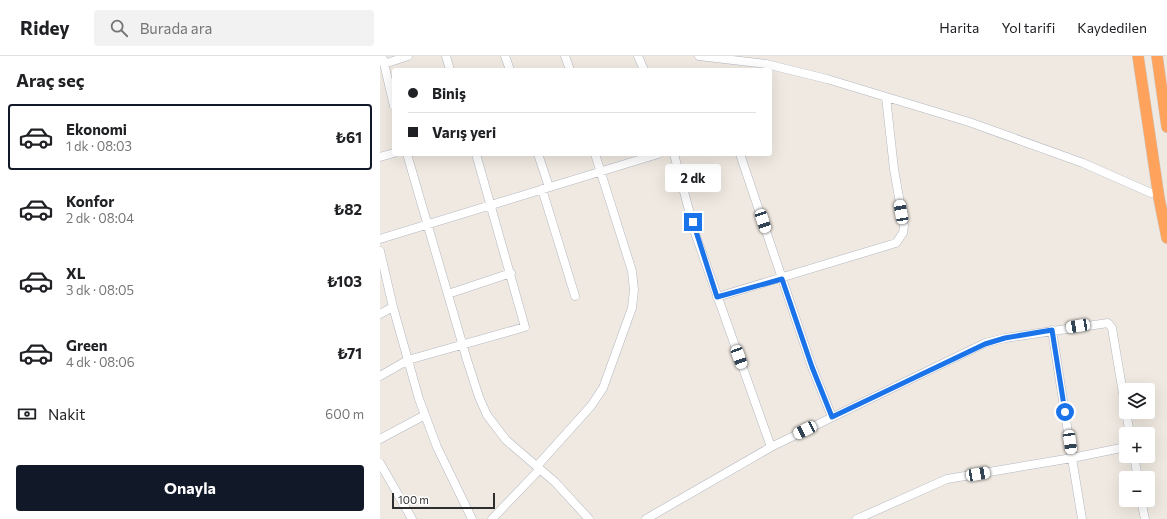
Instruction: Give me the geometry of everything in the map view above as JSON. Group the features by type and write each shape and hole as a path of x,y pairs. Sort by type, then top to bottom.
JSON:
{"highway":[{"path":"1138,56 1159,198 1167,238"},
{"path":"1157,56 1167,127"}],"street":[{"path":"392,98 382,60 408,56"},
{"path":"446,56 449,68"},
{"path":"505,56 509,68"},
{"path":"566,56 569,68"},
{"path":"638,56 643,68"},
{"path":"699,56 762,63 886,97 969,122 1046,148 1151,193"},
{"path":"717,297 896,244 900,238 904,226 894,169 886,97"},
{"path":"380,157 392,154"},
{"path":"408,156 463,345 479,397 487,415 506,440 539,468 589,519"},
{"path":"380,376 408,360 525,327 511,273 477,156"},
{"path":"538,156 575,296"},
{"path":"492,519 539,468 598,398 607,379 632,308 634,290 632,271 596,156"},
{"path":"380,239 427,226 490,204 600,173 652,156"},
{"path":"675,156 695,233 771,447"},
{"path":"741,156 812,367 832,417"},
{"path":"380,256 393,307 425,415 438,447 472,519"},
{"path":"448,294 511,273"},
{"path":"380,314 393,307"},
{"path":"646,519 655,517 771,447 985,344 1005,338 1104,322 1110,325 1121,383"},
{"path":"1052,330 1082,519"},
{"path":"380,439 425,415"},
{"path":"857,519 947,479 1072,458 1119,448"},
{"path":"380,463 412,519"},
{"path":"1142,507 1145,519"}],"route":[{"path":"693,222 695,233 717,297 782,279 812,367 832,417 994,340 1052,330 1065,412"}]}
